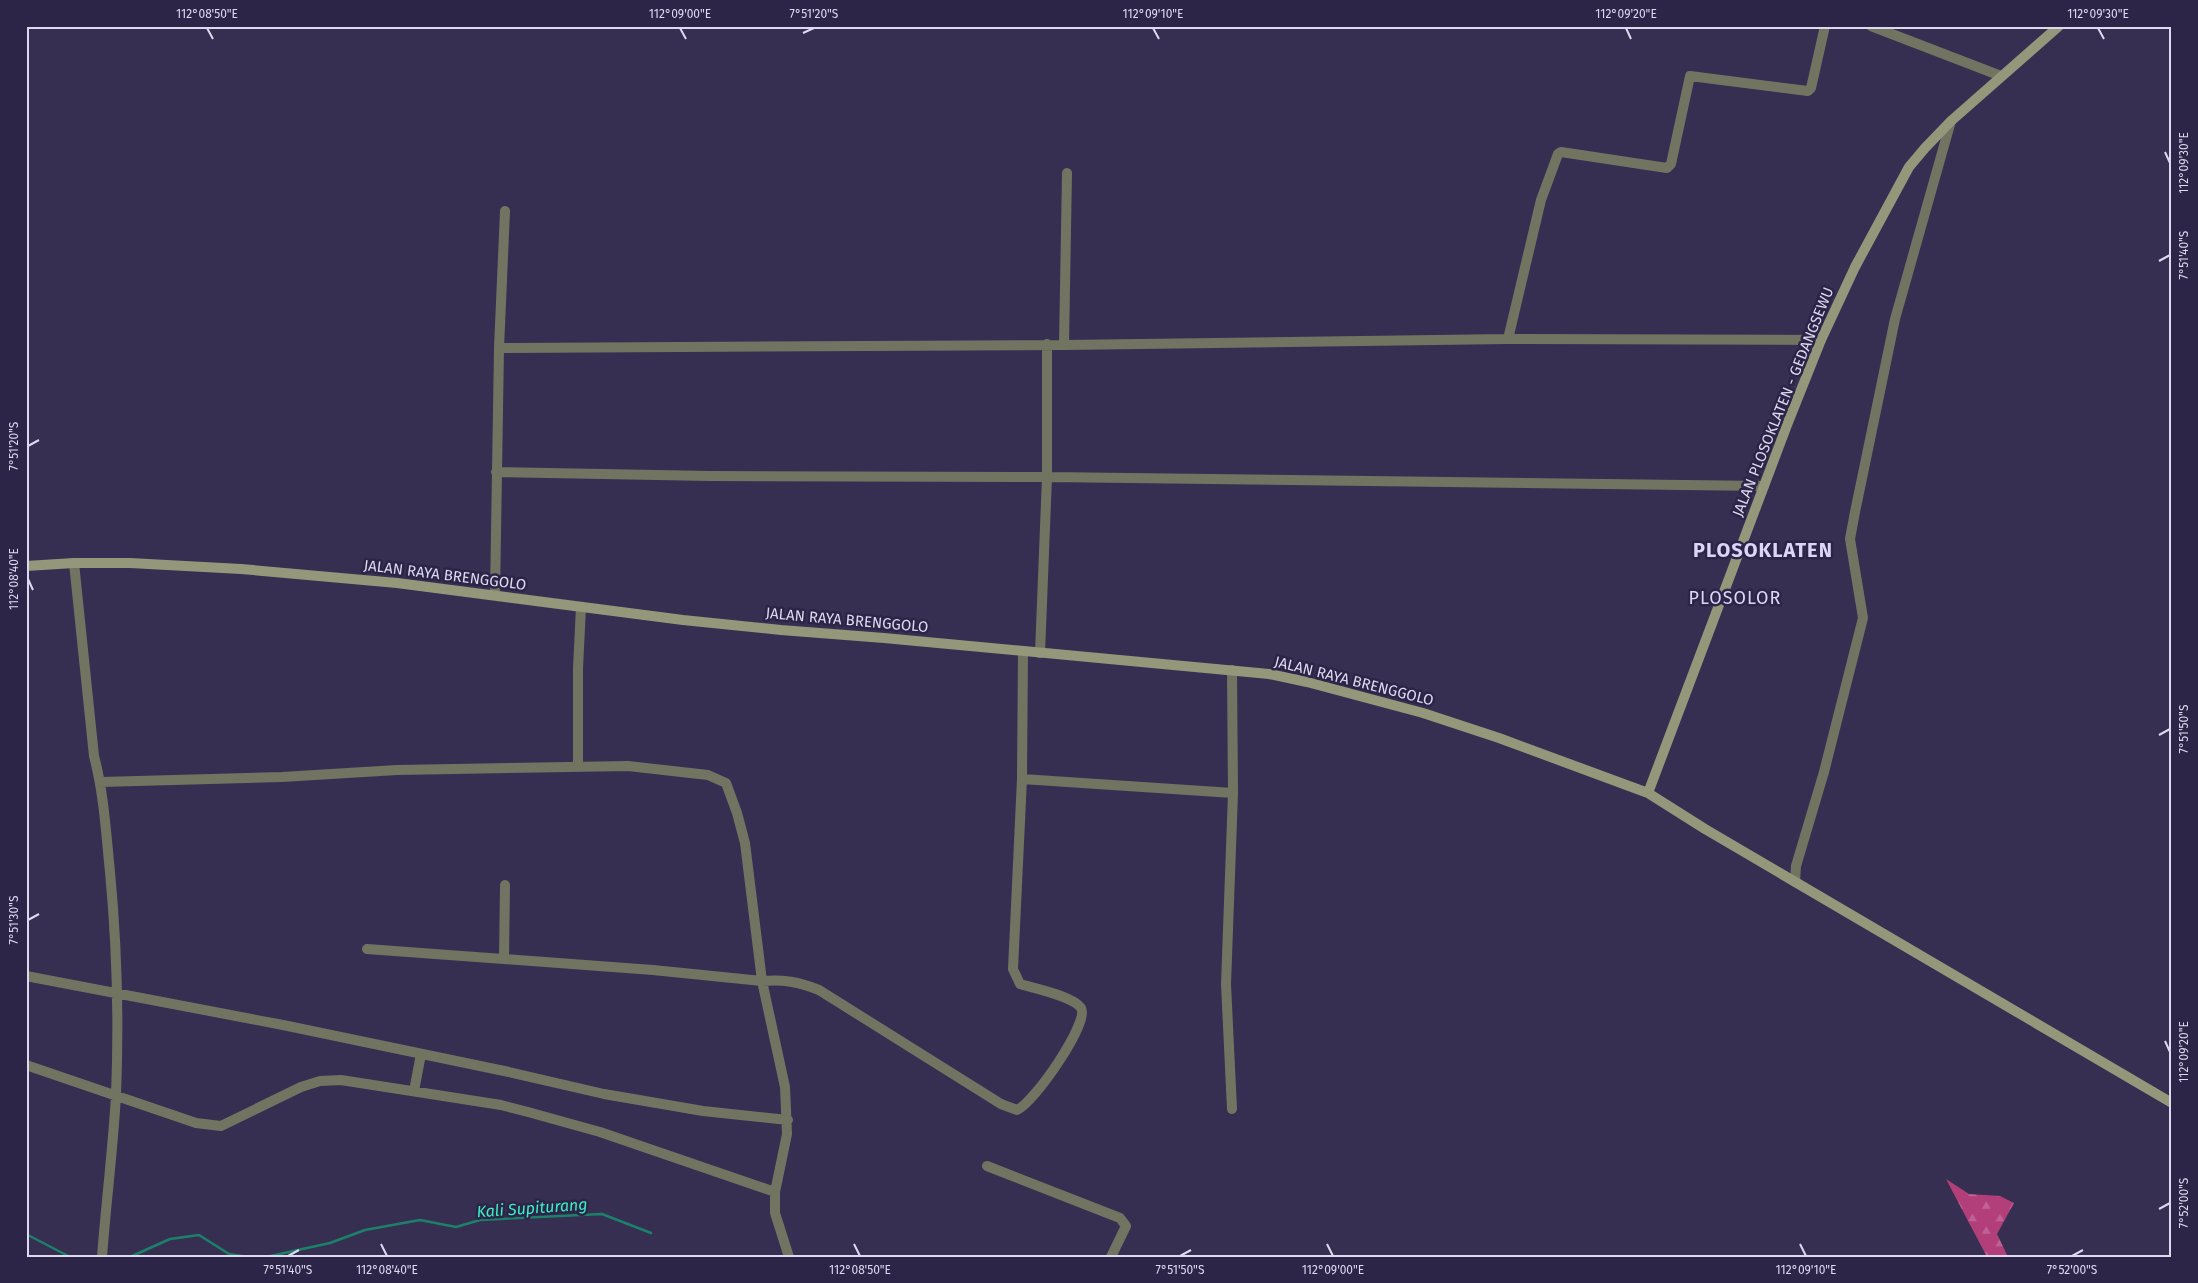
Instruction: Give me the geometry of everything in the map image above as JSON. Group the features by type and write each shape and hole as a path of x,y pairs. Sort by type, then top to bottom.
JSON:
{"main road":[{"name":"JALAN PLOSOKLATEN - GEDANGSEWU","path":"1648,792 1821,340 1855,267 1908,167 1951,121 2059,26"},
{"name":"JALAN RAYA BRENGGOLO","path":"26,566 74,563 241,569 397,583 762,628 1232,670 1268,674 1307,682 1423,713 1499,738 1648,792 1705,829 2172,1103"}],"street":[{"path":"1508,339 1541,200 1558,154 1562,152 1667,168 1671,164 1690,76 1808,91 1811,88 1826,26"},
{"path":"1870,26 2001,76"},
{"path":"1795,882 1796,866 1824,772 1864,618 1850,539 1855,512 1895,320 1951,121"},
{"path":"1064,345 1067,173"},
{"path":"495,595 499,348 505,211"},
{"path":"499,348 1064,345 1508,339 1821,340"},
{"path":"1040,653 1047,477 1048,344"},
{"path":"496,472 710,476 1047,477 1764,486"},
{"path":"74,563 94,756 101,782 112,897 118,992 116,1095 102,1257"},
{"path":"578,766 578,668 581,607"},
{"path":"367,949 653,970 762,981 800,982 819,990 1001,1104 1018,1110 1025,1107 1044,1085 1061,1059 1075,1033 1082,1012 1081,1008 1071,1001 1020,984 1015,977 1022,779 1024,652"},
{"path":"1232,670 1233,793 1226,984 1232,1109"},
{"path":"101,782 282,777 396,770 628,766 708,775 726,783 735,806 744,843 762,981 785,1088 788,1134 775,1192 775,1213 778,1228 790,1257"},
{"path":"1022,779 1233,793"},
{"path":"504,959 505,885"},
{"path":"26,976 118,992 509,1072 604,1094 702,1111 788,1120"},
{"path":"414,1092 421,1054"},
{"path":"26,1066 196,1123 221,1126 301,1087 320,1081 342,1080 501,1105 600,1132 775,1192"},
{"path":"987,1166 1120,1218 1126,1226 1111,1257"}],"green space":[{"path":"1946,1179 1969,1194 2000,1196 2014,1203 1997,1234 2008,1257 1987,1257"}],"waterway":[{"name":"Kali Supiturang","path":"266,1257 330,1243 365,1230 420,1220 456,1227 480,1220 602,1214 651,1233"},
{"name":"Kali Supiturang","path":"26,1234 70,1257"},
{"name":"Kali Supiturang","path":"130,1257 170,1239 199,1235 229,1254 248,1257"}],"district":[{"name":"PLOSOKLATEN","path":"1763,550"},
{"name":"PLOSOLOR","path":"1735,598"}]}
